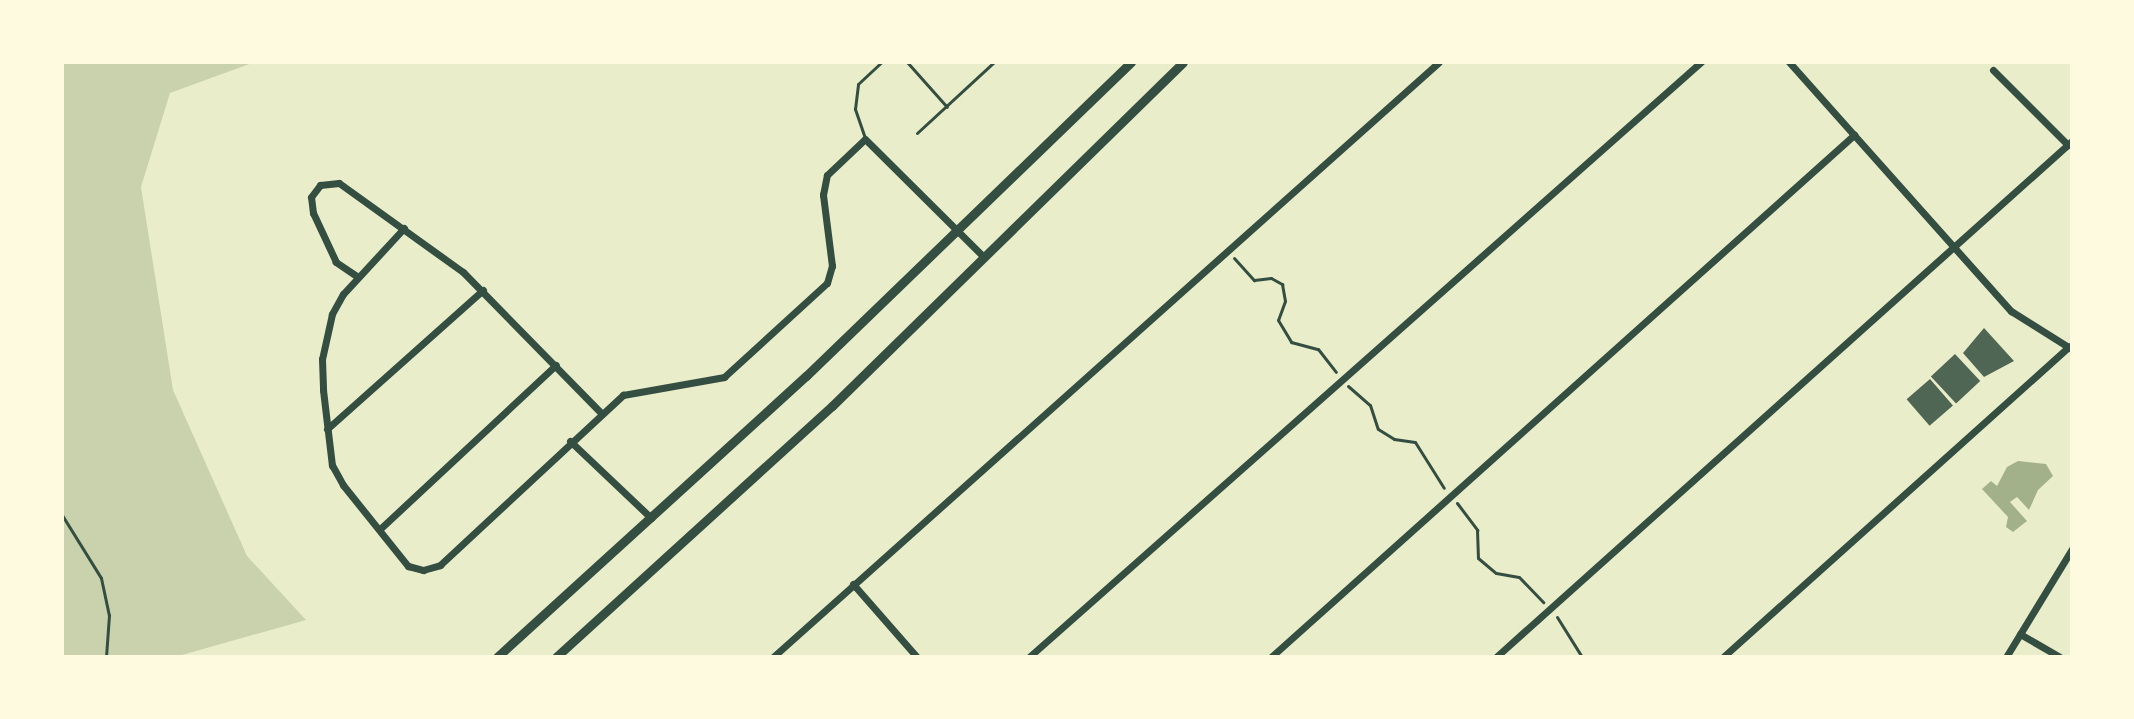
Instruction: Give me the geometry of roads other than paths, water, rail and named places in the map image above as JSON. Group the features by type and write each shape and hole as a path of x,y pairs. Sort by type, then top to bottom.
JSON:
{"main road":[{"path":"497,657 651,518 1131,62"},
{"path":"556,657 832,406 1183,62"}],"street":[{"path":"773,657 1225,249 1439,62"},
{"path":"1029,657 1344,382 1701,62"},
{"path":"1723,657 2070,348 2011,311 1789,62"},
{"path":"1496,657 1958,248 2070,143 1993,70"},
{"path":"1271,657 1854,135"},
{"path":"404,228 358,277 332,314 322,359 332,465 408,566 423,570 440,565 600,412 623,395 724,377 827,283 832,266 823,195 827,175 865,139 983,256"},
{"path":"358,277 336,262 313,213 311,197 320,185 339,183 404,228 483,290 600,412"},
{"path":"327,429 483,290"},
{"path":"381,528 556,365"},
{"path":"570,441 651,518"},
{"path":"2006,657 2072,549"},
{"path":"2065,561 2072,567"},
{"path":"853,584 917,657"},
{"path":"2020,634 2060,657"}],"lane":[{"path":"869,62 875,69"},
{"path":"865,139 855,109 858,84 882,62"},
{"path":"907,62 947,107"},
{"path":"917,133 994,62"}]}
